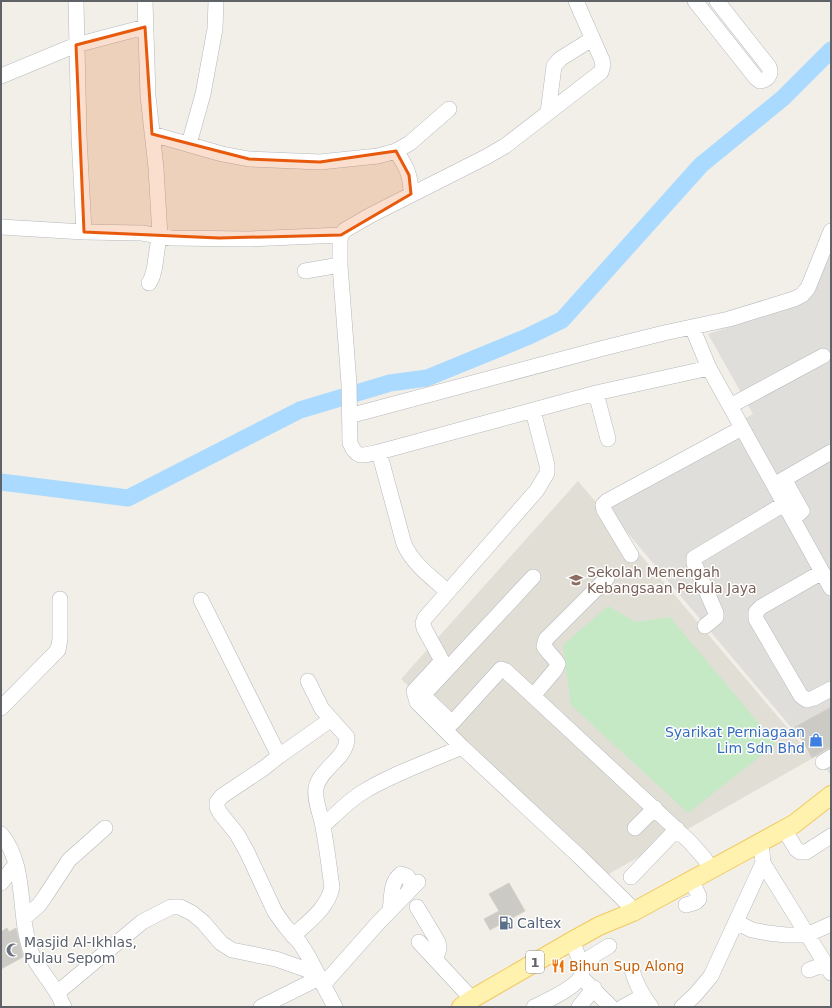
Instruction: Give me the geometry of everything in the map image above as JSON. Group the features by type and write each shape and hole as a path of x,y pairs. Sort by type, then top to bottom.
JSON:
{"main road":[{"name":"1","path":"599,926 628,904 708,864 761,842 794,824 829,797"},
{"name":"1","path":"448,1007 467,1003 599,926 633,912 691,880 708,864 788,813 829,797"}],"street":[{"path":"76,1 79,136 84,232"},
{"path":"145,1 148,96 156,168 160,236 156,246 152,278 149,283"},
{"path":"189,144 203,94 215,29 216,1"},
{"path":"576,1 602,60 603,65 601,72 505,146 355,224 345,230 341,235 340,265 349,384 350,443 355,453 362,456 596,394 709,368"},
{"path":"695,1 756,78 760,81 767,78 770,71 769,67 717,1"},
{"path":"1,76 76,44 145,26"},
{"path":"548,113 554,66 560,60 592,39"},
{"path":"152,134 222,154 249,159 320,162 378,156 396,151 410,143 450,109"},
{"path":"396,151 409,175 411,194"},
{"path":"1,227 84,232 142,233 171,238 248,239 341,235"},
{"path":"349,410 730,319 794,299 802,295 808,288 831,231"},
{"path":"305,271 340,265"},
{"path":"692,327 709,368 742,428 779,482 802,511 793,519"},
{"path":"730,406 823,356"},
{"path":"596,394 608,439"},
{"path":"533,411 547,465 547,473 537,490 447,591 425,618 423,623 424,628 441,659 440,663 414,691 415,698 462,748 580,856 628,904"},
{"path":"631,555 604,510 603,505 607,500 742,428"},
{"path":"380,452 404,544 409,555 418,566 447,591"},
{"path":"779,482 831,452"},
{"path":"779,482 784,504 831,588"},
{"path":"705,626 714,620 716,614 694,564 694,558 784,504"},
{"path":"822,572 761,607 756,612 756,619 801,696 807,700 831,689"},
{"path":"533,577 426,692 425,696 452,723 501,669 506,671 677,829 708,864"},
{"path":"533,696 555,670 558,664 555,658 544,646 546,639 607,578"},
{"path":"1,708 58,650 60,639 60,599"},
{"path":"202,600 279,756"},
{"path":"293,936 324,905 330,896 332,887 323,826 316,797 316,788 320,778 329,769 347,743 347,737 341,729 330,720 322,709 308,681"},
{"path":"330,720 264,768 222,796 217,802 217,807 237,834 275,912 307,954 335,1007"},
{"path":"323,826 362,792 462,748"},
{"path":"635,828 654,808"},
{"path":"24,918 39,905 46,896 69,860 105,828"},
{"path":"631,877 677,829"},
{"path":"784,829 796,849 800,852 806,852 831,836"},
{"path":"1,834 12,852 16,864 24,918 31,951 34,959 60,1000 142,922 171,907 180,907 192,913 203,922 221,943 232,950 276,958 319,979"},
{"path":"761,842 763,863 828,969 809,970"},
{"path":"682,1007 695,995 711,976 763,863"},
{"path":"1,883 16,864"},
{"path":"686,905 696,902 699,899 691,880"},
{"path":"261,1007 319,979 414,886"},
{"path":"417,907 438,942 436,958"},
{"path":"736,922 752,930 768,933 807,934 831,924"},
{"path":"572,941 581,970 594,988 611,1007"},
{"path":"419,942 436,958 467,1003"},
{"path":"534,1007 576,983 581,970 609,946"},
{"path":"623,1007 647,1002 636,984 632,970"},
{"path":"579,1007 594,988"}],"highlighted area":[{"path":"145,27 152,134 249,159 320,162 396,151 409,175 411,194 341,235 219,238 84,232 76,45"}],"shaded area":[{"path":"831,246 831,775 600,500 753,414 708,334 807,301"},
{"name":"Sekolah Menengah Kebangsaan Pekula Jaya","path":"578,481 813,758 607,875 401,679"}],"green space":[{"path":"608,606 636,622 670,617 776,744 688,813 571,705 563,645"}],"building":[{"name":"Syarikat Perniagaan Lim Sdn Bhd","path":"831,707 831,748 826,749 812,758 795,727"},
{"path":"509,883 525,911 490,930 484,919 499,911 489,894"},
{"name":"Masjid Al-Ikhlas, Pulau Sepom","path":"7,928 9,932 16,928 23,957 1,969 1,932"}],"waterway":[{"path":"1,482 128,498 300,410 390,383 427,378 527,337 562,320 701,165 783,98 831,50"}],"place":[{"name":"Sekolah Menengah Kebangsaan Pekula Jaya","path":"576,580"},
{"name":"Syarikat Perniagaan Lim Sdn Bhd","path":"816,740"},
{"name":"Caltex","path":"506,923"},
{"name":"Masjid Al-Ikhlas, Pulau Sepom","path":"13,950"},
{"name":"Bihun Sup Along","path":"558,966"}]}
